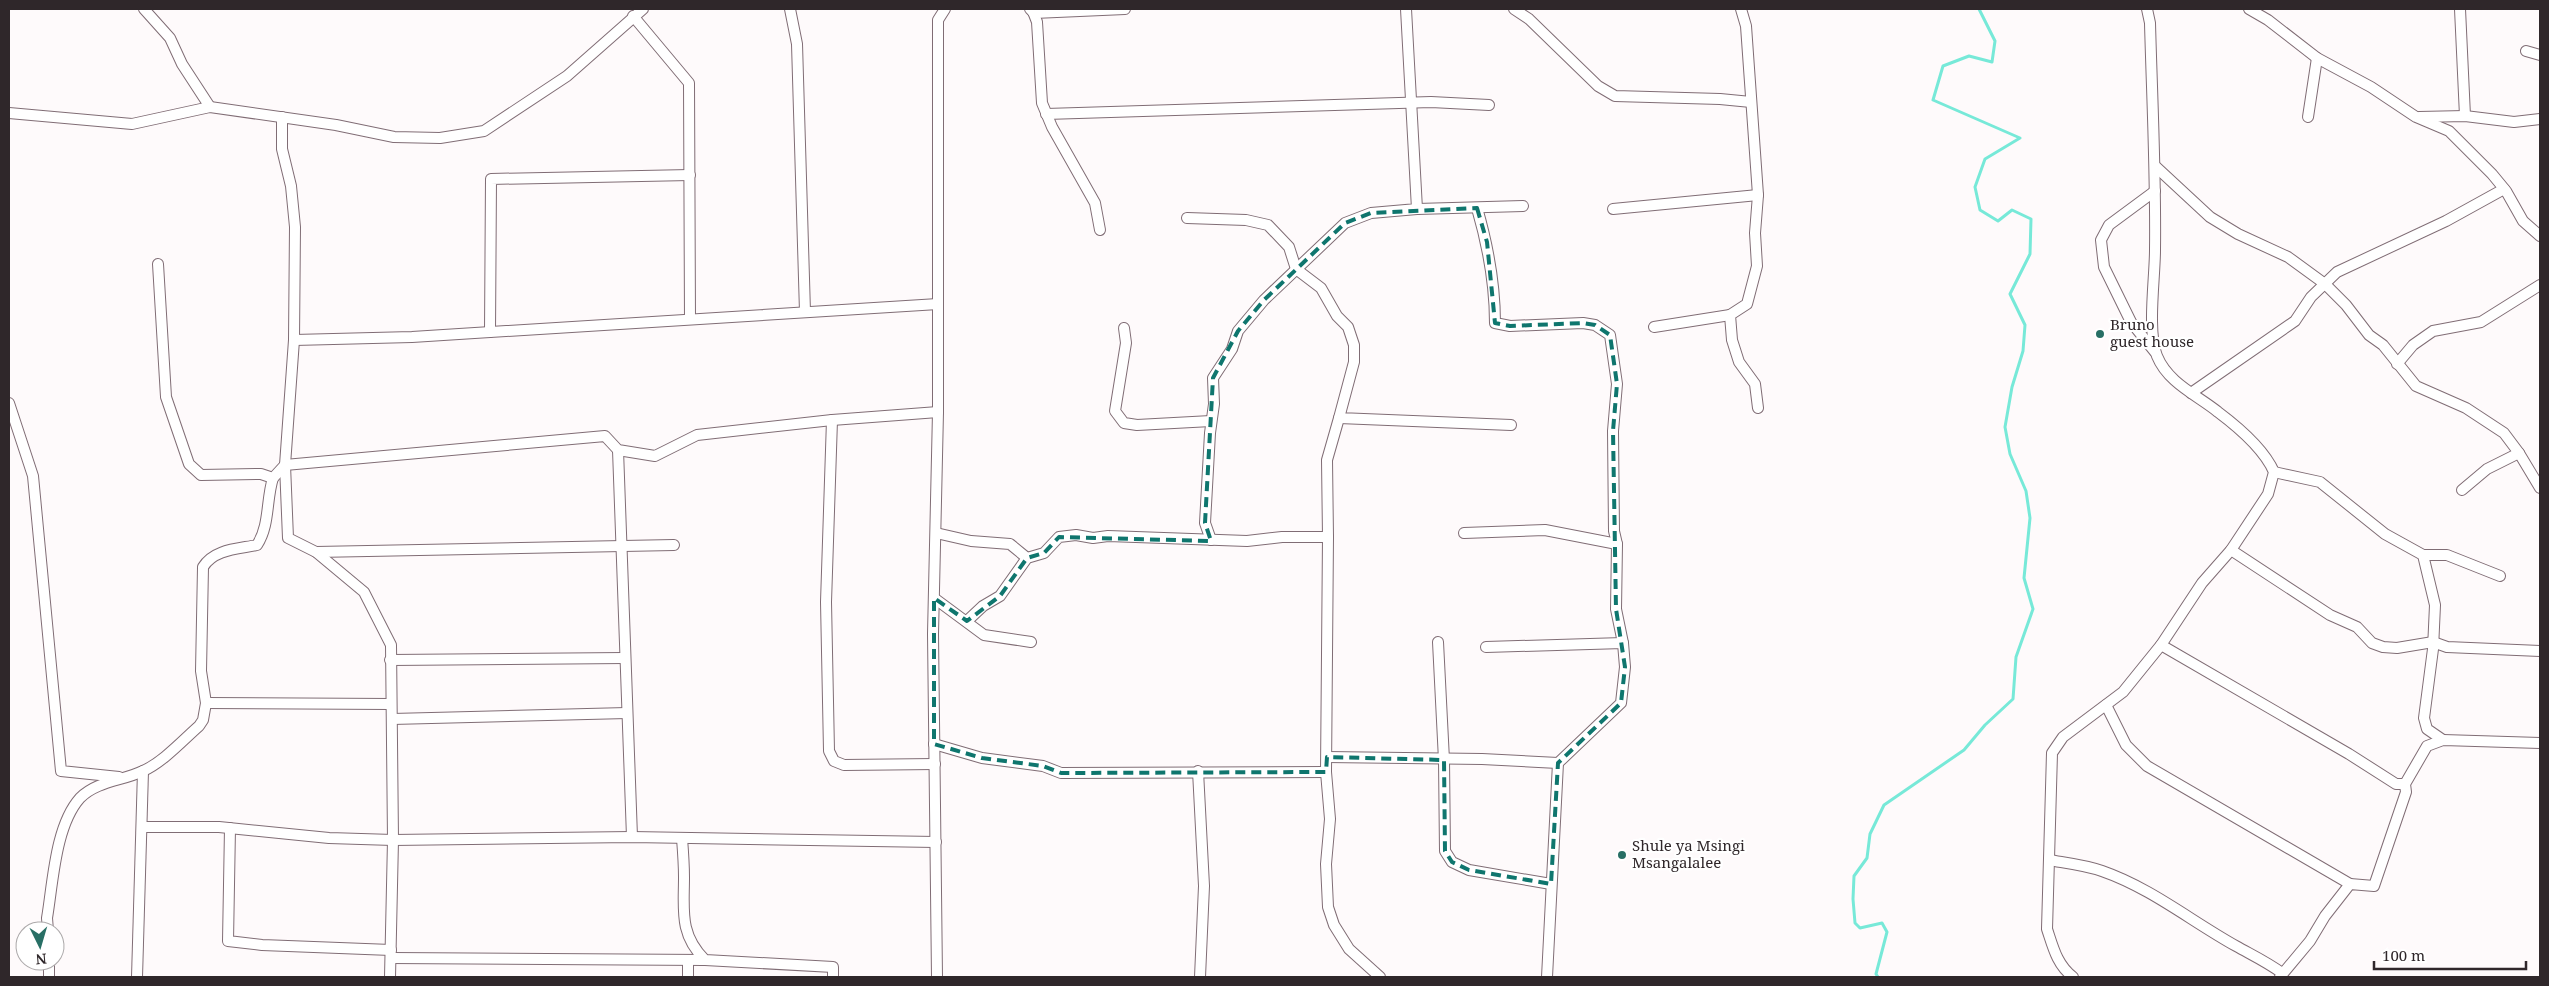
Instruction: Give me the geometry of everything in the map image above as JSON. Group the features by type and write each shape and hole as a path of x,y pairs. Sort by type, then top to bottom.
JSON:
{"street":[{"path":"144,9 170,38 182,64 210,106"},
{"path":"9,113 132,124 210,106 394,137 440,138 484,131 567,76 643,9"},
{"path":"790,9 797,44 804,312"},
{"path":"938,9 938,412 934,598 934,744 938,977"},
{"path":"938,20 945,9"},
{"path":"1100,230 1095,203 1046,114 1042,102 1037,22 1032,10 1125,9"},
{"path":"1406,9 1413,103 1417,210"},
{"path":"1514,9 1529,20 1598,86 1615,96 1720,99 1752,102"},
{"path":"1654,327 1730,315 1747,304 1755,280 1758,266 1755,233 1758,195 1746,26 1741,9"},
{"path":"2147,9 2150,23 2155,191 2152,322 2157,355"},
{"path":"2249,9 2268,20 2317,58 2372,87 2416,117 2449,131 2504,189 2523,221 2540,236"},
{"path":"2460,9 2465,116"},
{"path":"633,16 690,83 690,319"},
{"path":"2526,51 2540,55"},
{"path":"2308,118 2317,58"},
{"path":"1046,114 1431,102 1489,105"},
{"path":"2416,117 2465,116 2514,122 2540,119"},
{"path":"282,117 282,150 291,186 295,227 294,340 285,465 288,538 316,552 364,592 392,645 390,660 393,840 390,977"},
{"path":"2154,166 2210,217 2238,234 2288,257 2324,283 2369,334 2383,345 2396,364 2416,386 2466,408 2504,433 2537,477 2540,488"},
{"path":"490,332 491,180 690,175"},
{"path":"2191,393 2295,321 2311,296 2337,272 2446,221 2504,189"},
{"path":"2073,977 2066,971 2056,955 2047,929 2052,753 2063,737 2123,692 2161,645 2202,583 2230,550 2268,494 2274,472 2268,459 2243,434 2219,412 2191,393 2165,369 2157,355 2131,322 2104,267 2100,240 2109,225 2155,191"},
{"path":"1613,209 1758,195"},
{"path":"1212,540 1205,523 1211,421 1214,404 1213,378 1232,350 1238,331 1264,300 1346,223 1371,213 1523,206"},
{"path":"1477,208 1487,242 1495,299 1495,322 1510,326 1595,324 1610,335 1617,384 1613,440 1614,531 1617,544 1616,609 1626,666 1621,704 1558,764 1547,977"},
{"path":"1188,218 1246,220 1268,225 1289,247 1296,269 1321,288 1337,316 1348,326 1354,345 1354,362 1328,460 1326,772 1330,820 1326,883 1330,916 1349,949 1380,977"},
{"path":"158,264 166,397 189,464 201,475 261,474 273,478"},
{"path":"2396,364 2413,346 2433,331 2481,322 2540,286"},
{"path":"294,340 490,332 938,304"},
{"path":"1730,315 1732,340 1739,362 1755,384 1758,408"},
{"path":"1124,328 1126,343 1115,410 1124,423 1211,421"},
{"path":"9,403 33,476 61,771 125,777"},
{"path":"47,921 57,858 69,815 80,798 90,790 144,771 199,726 203,720 206,703 201,671 203,567 208,559 216,554 257,545 265,533 268,493 273,478 285,465 605,436 618,450 655,456 697,435 832,420 938,412"},
{"path":"1339,418 1511,425"},
{"path":"832,420 826,602 829,751 834,761 844,765 935,764"},
{"path":"618,450 632,837"},
{"path":"2462,490 2487,469 2519,452"},
{"path":"2274,472 2320,482 2385,534 2423,555 2446,555 2500,576"},
{"path":"1464,533 1544,530 1617,544"},
{"path":"936,533 971,541 1010,544 1026,558"},
{"path":"968,621 983,606 1000,596 1026,558 1044,553 1059,538 1076,535 1093,538 1108,536 1212,540 1328,537"},
{"path":"316,552 674,545"},
{"path":"2230,550 2330,615 2357,627 2372,643 2382,647 2397,648 2433,642 2447,647 2540,651"},
{"path":"2423,555 2435,605 2433,642 2424,718 2427,729 2442,740"},
{"path":"934,598 968,621 984,635 1031,642"},
{"path":"1438,642 1444,760 1445,851 1452,862 1469,870 1551,884"},
{"path":"1486,646 1623,643"},
{"path":"2161,645 2349,754 2396,784 2405,784"},
{"path":"390,660 625,658"},
{"path":"206,703 391,704"},
{"path":"2106,705 2126,745 2147,766 2350,884 2374,886 2406,792 2405,784 2427,746 2442,740 2540,743"},
{"path":"392,719 627,713"},
{"path":"934,744 982,758 1043,766 1061,773 1326,772"},
{"path":"1327,757 1482,759 1558,764"},
{"path":"137,977 144,771"},
{"path":"1198,771 1204,886 1200,977"},
{"path":"142,828 230,828 330,838 393,840 632,837 936,842"},
{"path":"230,828 228,941 391,954 705,960 833,967 833,977"},
{"path":"682,838 682,903 687,934 696,950 705,960"},
{"path":"2049,860 2101,870 2136,886 2176,907 2236,946 2263,959 2281,975 2310,941 2325,916 2350,884"},
{"path":"688,960 688,977"}],"highlighted area":[{"path":"1477,208 1487,242 1495,323 1510,326 1583,323 1595,325 1610,335 1617,384 1613,431 1616,609 1625,667 1621,703 1558,763 1551,884 1469,870 1452,862 1445,851 1444,760 1327,757 1326,772 1061,773 1043,766 982,758 934,744 934,598 967,621 1000,596 1027,558 1044,553 1059,537 1211,541 1205,523 1213,378 1238,331 1264,300 1345,223 1371,213"}],"waterway":[{"path":"1878,977 1876,974 1887,932 1882,923 1860,928 1855,923 1853,899 1854,876 1867,858 1870,834 1884,805 1964,750 1985,725 2013,699 2016,657 2033,609 2024,578 2030,518 2026,491 2010,454 2005,427 2012,387 2023,351 2025,325 2010,294 2030,254 2031,219 2012,210 1998,221 1980,210 1975,187 1985,159 2020,138 1933,100 1943,66 1969,56 1992,62 1995,41 1979,9"}],"place":[{"name":"Bruno guest house","path":"2100,334"},
{"name":"Shule ya Msingi Msangalalee","path":"1622,855"}]}
